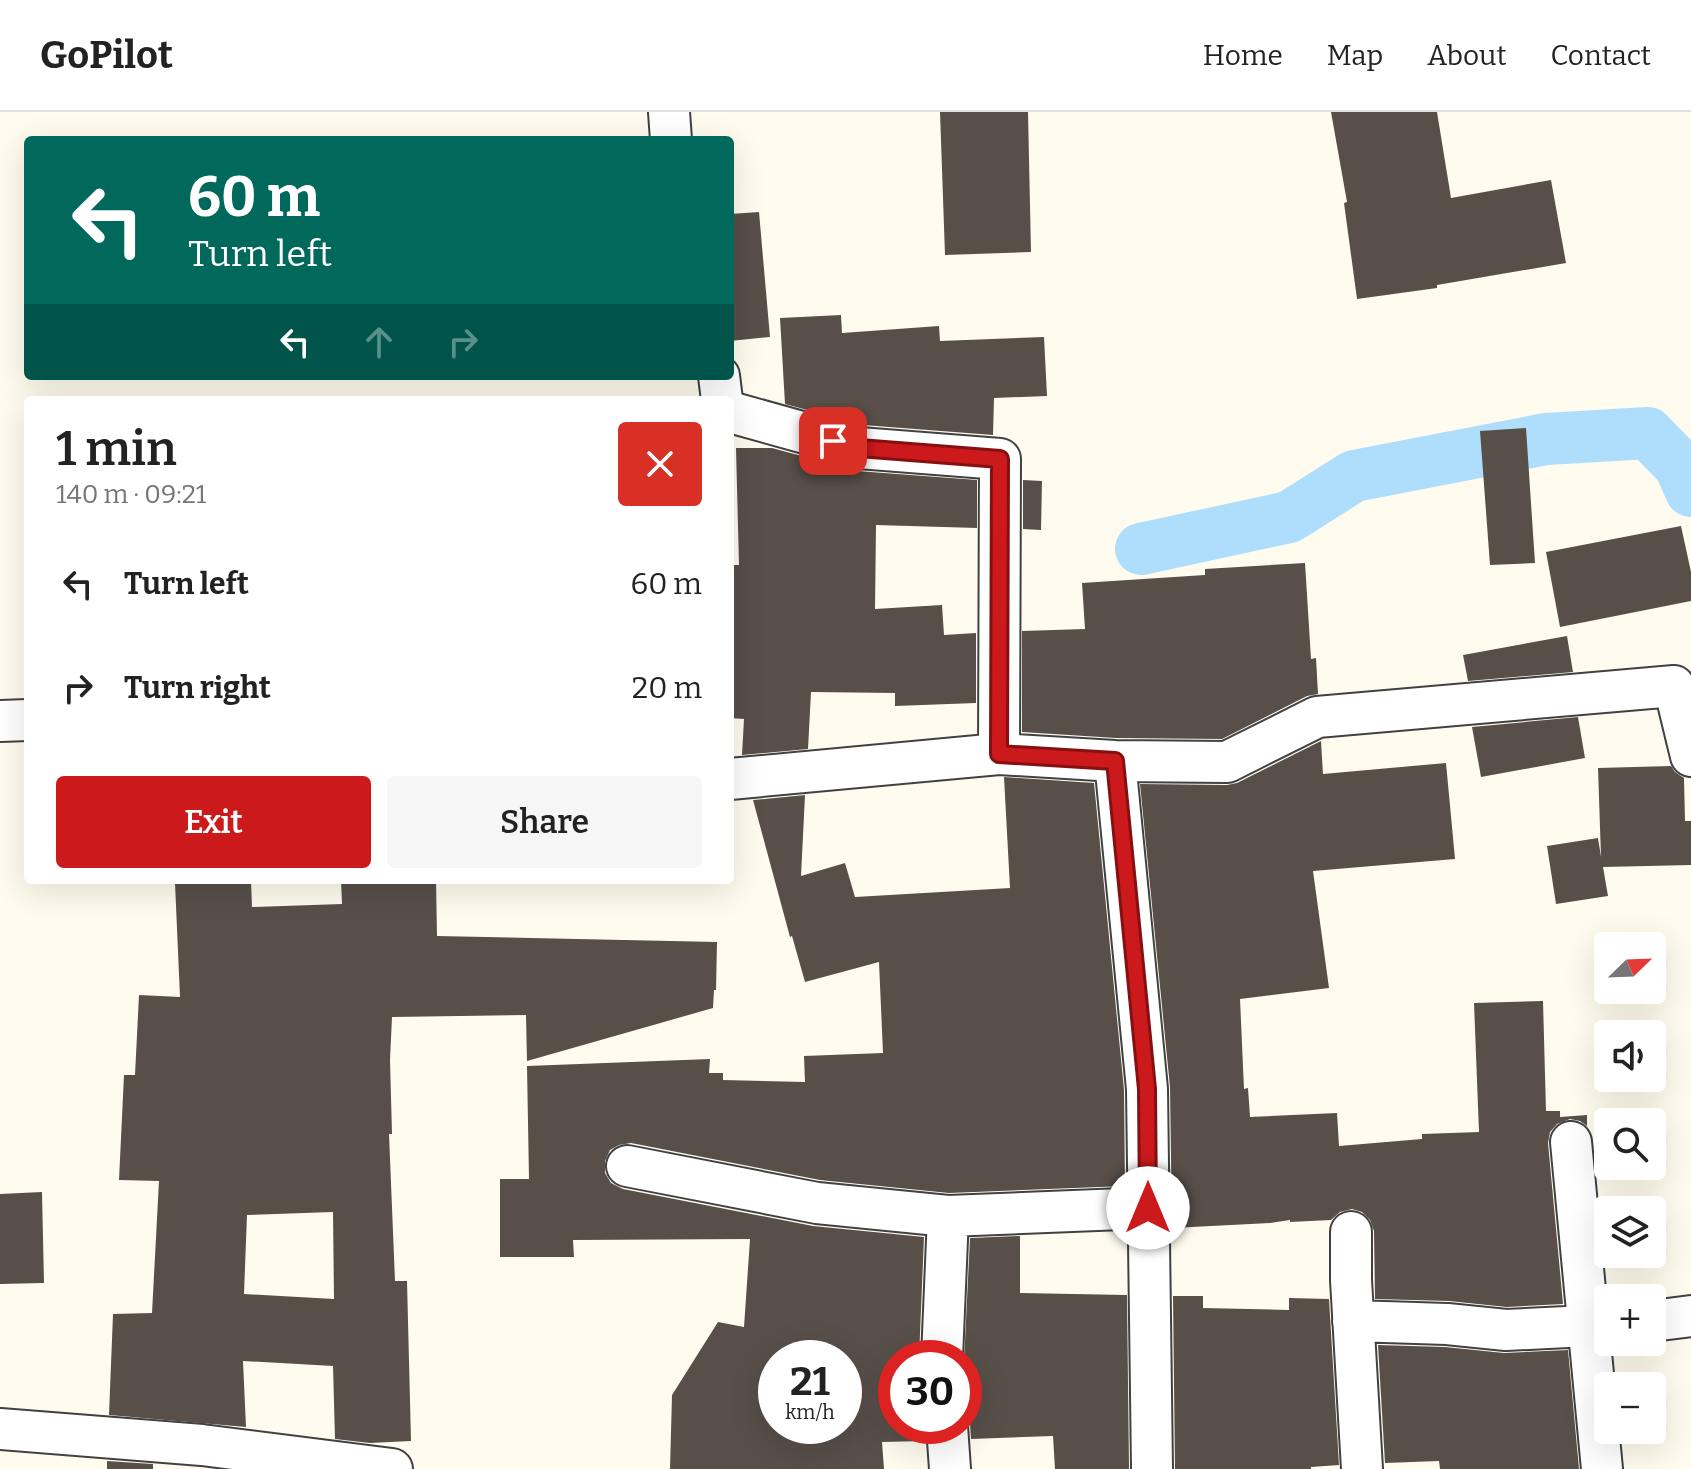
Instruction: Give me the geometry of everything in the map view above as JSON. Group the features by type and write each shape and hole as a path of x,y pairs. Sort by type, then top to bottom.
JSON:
{"street":[{"path":"669,112 671,136"},
{"path":"734,413 859,448 1000,459 999,754"},
{"path":"734,779 999,754 1115,761 1227,762 1317,717 1674,686 1691,756"},
{"path":"0,721 24,720"},
{"path":"1115,761 1147,1089 1152,1469"},
{"path":"1571,1142 1594,1299"},
{"path":"627,1166 817,1203 948,1216 1148,1208"},
{"path":"943,1340 948,1216"},
{"path":"1351,1232 1362,1469"},
{"path":"1666,1319 1691,1316"},
{"path":"1353,1321 1447,1324 1506,1330 1594,1326"},
{"path":"1599,1356 1602,1469"},
{"path":"0,1429 202,1445 392,1469"},
{"path":"948,1444 950,1469"}],"building":[{"path":"940,112 1028,112 1031,252 945,255"},
{"path":"1331,112 1437,112 1451,198 1551,180 1566,263 1437,285 1437,288 1357,299 1344,203 1347,202"},
{"path":"759,212 770,337 734,341 734,214"},
{"path":"841,315 842,333 939,326 940,341 1044,337 1047,396 994,398 993,435 863,425 785,404 780,318"},
{"path":"1526,428 1535,563 1490,565 1480,431"},
{"path":"736,448 772,448 857,471 977,480 977,528 876,525 875,609 942,605 944,635 976,633 976,703 895,706 895,693 811,692 808,749 742,755 744,719 734,718 734,565 739,565"},
{"path":"1023,480 1042,481 1041,530 1023,529"},
{"path":"1681,526 1691,572 1691,601 1560,627 1546,552"},
{"path":"1305,563 1311,659 1316,658 1318,694 1307,696 1222,739 1116,738 1022,732 1022,631 1085,629 1082,583 1205,575 1205,569"},
{"path":"1567,636 1573,672 1468,681 1463,655"},
{"path":"1578,717 1585,758 1481,777 1472,727"},
{"path":"1321,741 1323,774 1446,763 1455,859 1313,871 1329,988 1240,999 1244,1089 1248,1088 1250,1117 1337,1113 1339,1146 1422,1139 1422,1134 1479,1132 1474,1003 1543,1001 1546,1111 1560,1111 1560,1117 1587,1115 1587,1126 1570,1119 1557,1124 1550,1132 1548,1143 1563,1304 1507,1307 1449,1301 1375,1299 1374,1231 1370,1220 1362,1212 1352,1209 1340,1212 1331,1220 1172,1228 1170,1087 1140,784 1237,783"},
{"path":"1671,766 1684,778 1685,821 1691,821 1691,865 1603,867 1608,896 1556,904 1547,846 1598,838 1601,857 1598,768"},
{"path":"1004,777 1094,783 1124,1090 1125,1186 949,1193 820,1180 631,1143 610,1150 605,1161 605,1173 611,1183 623,1189 813,1226 924,1237 920,1340 878,1340 878,1444 882,1444 884,1469 670,1469 672,1395 718,1322 744,1327 750,1239 573,1240 574,1257 500,1257 500,1179 529,1179 527,1066 710,1059 709,1073 723,1073 723,1080 805,1082 804,1056 883,1053 879,962 805,982 753,800 805,795 801,876 845,863 855,897 1010,888"},
{"path":"175,884 251,884 252,907 342,904 341,884 436,884 437,936 717,942 713,1008 527,1061 526,1015 392,1017 392,1134 389,1134 395,1281 407,1281 411,1441 370,1443 335,1439 333,1366 243,1361 246,1427 109,1415 113,1314 152,1313 159,1181 119,1180 124,1075 135,1075 139,995 180,997","holes":["333,1212 334,1299 244,1294 247,1215"]},
{"path":"42,1192 44,1283 0,1284 0,1194"},
{"path":"1020,1236 1020,1293 1127,1295 1129,1469 1055,1469 1053,1436 982,1439 982,1340 965,1340 970,1238"},
{"path":"1173,1296 1203,1296 1203,1308 1289,1310 1289,1298 1329,1299 1339,1465 1311,1469 1175,1469"},
{"path":"1378,1345 1504,1353 1568,1350 1579,1469 1440,1469 1439,1461 1385,1463"},
{"path":"107,1461 153,1464 153,1469 107,1469"}],"waterway":[{"path":"1141,549 1289,517 1354,476 1546,439 1648,433 1680,466 1691,491"}],"route":[{"path":"833,441 859,448 1000,459 999,754 1115,761 1147,1089 1148,1208"}]}
